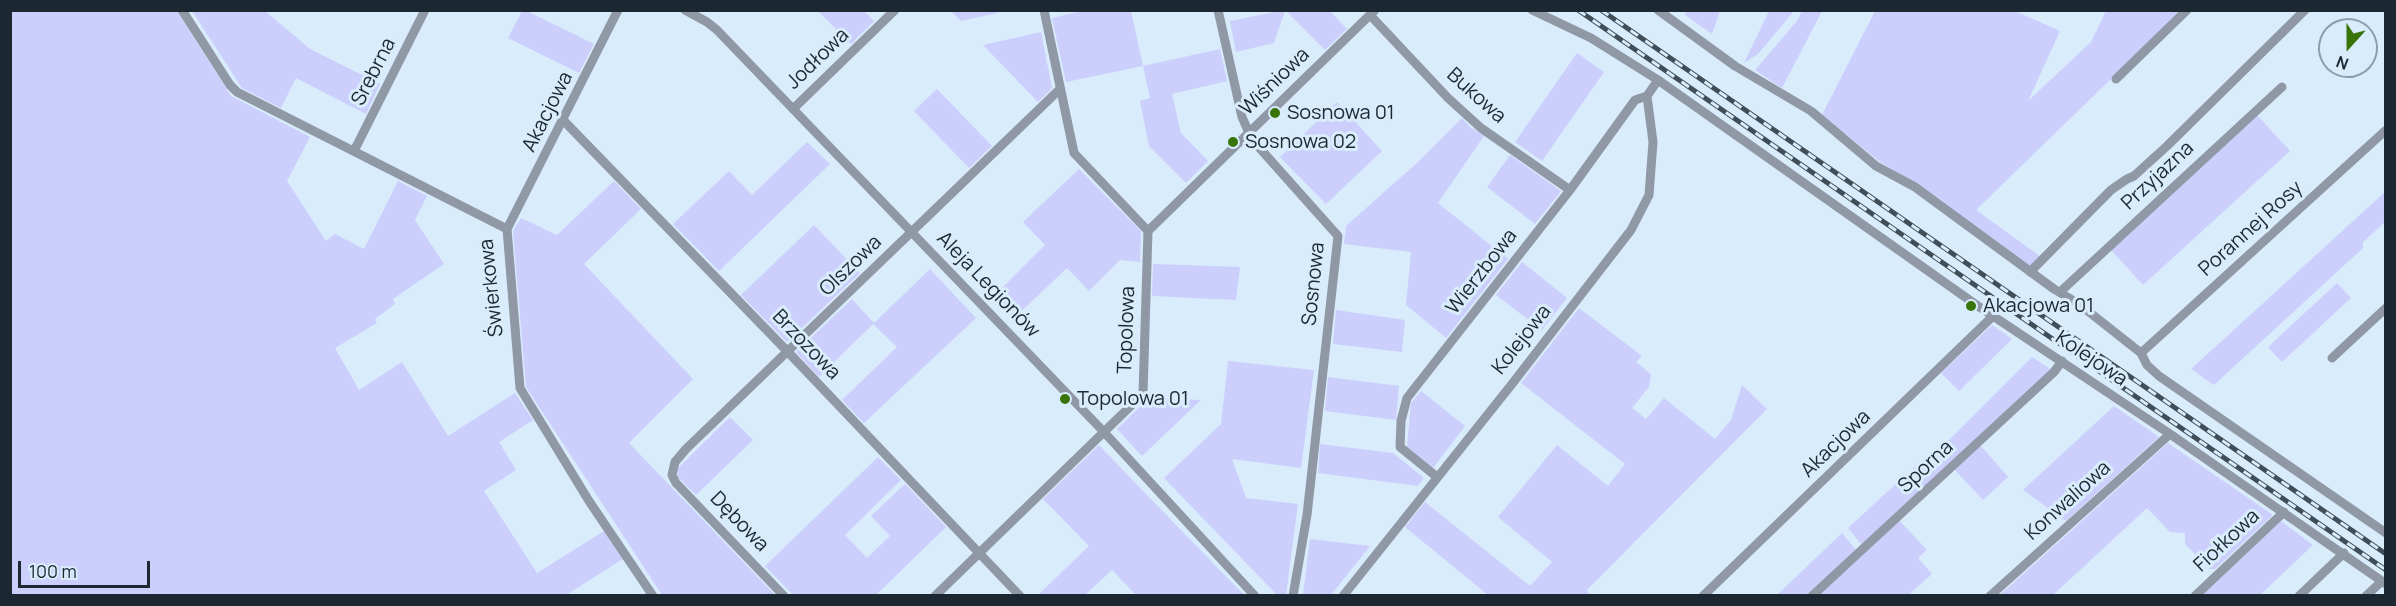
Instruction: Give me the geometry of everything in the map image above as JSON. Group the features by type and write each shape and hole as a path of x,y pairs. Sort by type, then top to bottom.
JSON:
{"street":[{"name":"Świerkowa","path":"182,10 230,85 237,92 507,229 520,388 589,501 653,596"},
{"name":"Srebrna","path":"354,151 425,10"},
{"name":"Akacjowa","path":"507,229 564,122 618,10"},
{"name":"Aleja Legionów","path":"685,10 713,27 793,109 1103,431 1255,596"},
{"name":"Jodłowa","path":"793,109 895,10"},
{"path":"1044,10 1074,153 1148,231"},
{"name":"Sosnowa","path":"1218,10 1242,117 1249,133 1256,144 1338,236 1307,515 1293,596"},
{"name":"Kolejowa","path":"1533,10 1591,38 1658,80 1993,316 2170,434 2384,582"},
{"name":"Kolejowa","path":"1658,10 1735,66 1801,104 1876,166 1915,187 2141,353 2147,365 2159,376 2385,533"},
{"path":"2116,79 2187,10"},
{"path":"2030,272 2111,190 2134,176 2167,146 2306,10"},
{"name":"Wiśniowa","path":"1148,231 1372,13"},
{"name":"Bukowa","path":"1372,13 1449,98 1481,128 1570,190"},
{"path":"1647,96 1658,80"},
{"name":"Przyjazna","path":"2060,292 2282,87"},
{"name":"Olszowa","path":"673,471 675,462 686,449 1060,90"},
{"name":"Kolejowa","path":"1342,596 1631,230 1649,195 1653,171 1653,142 1647,96"},
{"name":"Wierzbowa","path":"1437,477 1400,447 1401,421 1407,398 1570,190 1635,100 1647,96"},
{"name":"Brzozowa","path":"564,122 788,352 1020,596"},
{"name":"Porannej Rosy","path":"2141,353 2385,130"},
{"name":"Topolowa","path":"934,596 1143,394 1148,231"},
{"path":"2332,358 2385,308"},
{"name":"Akacjowa","path":"1703,596 1993,316"},
{"name":"Sporna","path":"1812,596 2054,372 2062,361"},
{"name":"Konwaliowa","path":"1990,596 2170,434"},
{"name":"Dębowa","path":"673,471 676,483 784,596"},
{"name":"Fiołkowa","path":"2195,596 2284,512"},
{"path":"2299,596 2344,553"},
{"path":"2366,596 2384,582"}],"shaded area":[{"path":"1087,10 1131,11 1143,66 1066,82 1052,18"},
{"path":"10,11 177,11 231,96 310,137 287,181 326,241 335,234 364,249 398,181 427,196 415,220 444,264 393,299 395,304 375,319 377,323 335,348 359,390 402,362 448,436 515,393 533,420 499,442 516,470 484,491 537,573 604,531 623,559 566,595 11,595"},
{"path":"192,11 265,11 310,49 380,84 366,114 296,78 281,108 242,88"},
{"path":"522,11 527,11 594,44 579,73 508,38"},
{"path":"818,11 864,11 874,21 851,44"},
{"path":"951,11 994,11 997,13 961,21"},
{"path":"1285,11 1274,43 1236,52 1230,21"},
{"path":"1286,11 1330,11 1347,29 1325,50"},
{"path":"1686,11 1720,11 1712,34 1685,15"},
{"path":"1769,11 1794,11 1758,54 1744,63"},
{"path":"1802,11 1822,11 1782,88 1755,70 1797,21"},
{"path":"1875,11 2015,11 2060,31 2028,101 2091,42 2106,11 2181,11 1976,210 2041,257 2030,268 1933,194 1879,161 1822,115"},
{"path":"1041,32 1052,88 1038,102 983,45"},
{"path":"1220,49 1227,81 1172,94 1181,133 1208,161 1186,183 1149,146 1140,101 1150,98 1143,66"},
{"path":"1577,53 1604,72 1542,161 1515,142"},
{"path":"937,89 992,146 969,168 914,111"},
{"path":"1337,102 1382,151 1326,204 1280,157"},
{"path":"2256,114 2290,151 2143,285 2111,250"},
{"path":"1462,118 1470,127 1484,136 1438,203 1508,259 1446,338 1406,305 1411,252 1344,244 1346,226 1419,161"},
{"path":"807,142 830,164 719,271 673,224 729,171 752,195"},
{"path":"1510,155 1561,191 1535,224 1487,187"},
{"path":"1079,169 1141,231 1140,262 1120,260 1089,291 1067,268 1012,320 992,298 1045,245 1023,222"},
{"path":"614,181 641,209 584,264 693,379 629,443 775,595 662,595 526,387 513,231 521,218 557,235"},
{"path":"2385,192 2385,222 2363,242 2363,248 2214,385 2191,369"},
{"path":"814,225 860,273 787,342 741,295"},
{"path":"1522,262 1567,298 1542,330 1496,295"},
{"path":"1153,264 1240,267 1236,300 1152,296"},
{"path":"930,269 976,318 864,423 842,400 897,347 873,324 819,377 796,352 852,299 874,323"},
{"path":"2337,283 2351,298 2282,362 2268,347"},
{"path":"1579,308 1642,356 1636,362 1651,374 1649,387 1632,408 1646,419 1664,398 1715,439 1731,420 1742,385 1767,409 1587,590 1589,595 1488,595 1405,527 1425,502 1530,586 1552,562 1498,517 1557,445 1608,486 1625,464 1521,383"},
{"path":"1336,310 1405,320 1402,352 1333,344"},
{"path":"1992,325 2012,339 1959,391 1941,373"},
{"path":"2032,357 2052,370 1864,545 1861,544 1848,528 1923,459 1927,462"},
{"path":"1228,361 1314,370 1301,468 1232,459 1246,498 1298,504 1286,595 1277,595 1164,478 1221,424"},
{"path":"1328,377 1399,386 1396,420 1325,411"},
{"path":"1421,391 1465,426 1433,468 1407,447 1411,403"},
{"path":"1149,398 1201,400 1142,456 1117,429"},
{"path":"2114,406 2159,437 2066,521 2023,490"},
{"path":"730,417 753,440 696,495 678,477 678,468"},
{"path":"2168,443 2273,515 2215,569 2209,569 2185,544 2185,533 2170,532 2147,508 2053,595 2000,595"},
{"path":"1320,444 1393,453 1424,478 1418,486 1318,473"},
{"path":"1099,445 1244,595 1136,595 1112,570 1085,595 1038,595 1089,546 1043,499"},
{"path":"1980,445 2008,477 1983,500 1954,469"},
{"path":"878,457 901,480 845,535 867,558 890,536 871,516 905,484 946,527 876,595 793,595 765,566"},
{"path":"1898,519 1927,550 1918,558 1932,574 1908,595 1815,596"},
{"path":"2281,521 2313,545 2260,595 2201,596"},
{"path":"1842,533 1857,551 1809,595 1776,596"},
{"path":"1310,539 1370,546 1331,595 1303,595"}],"railway":[{"path":"1578,10 2386,570"},
{"path":"1601,10 2386,554"}],"place":[{"name":"Sosnowa 01","path":"1275,113"},
{"name":"Sosnowa 02","path":"1233,142"},
{"name":"Akacjowa 01","path":"1971,306"},
{"name":"Topolowa 01","path":"1065,399"}]}
